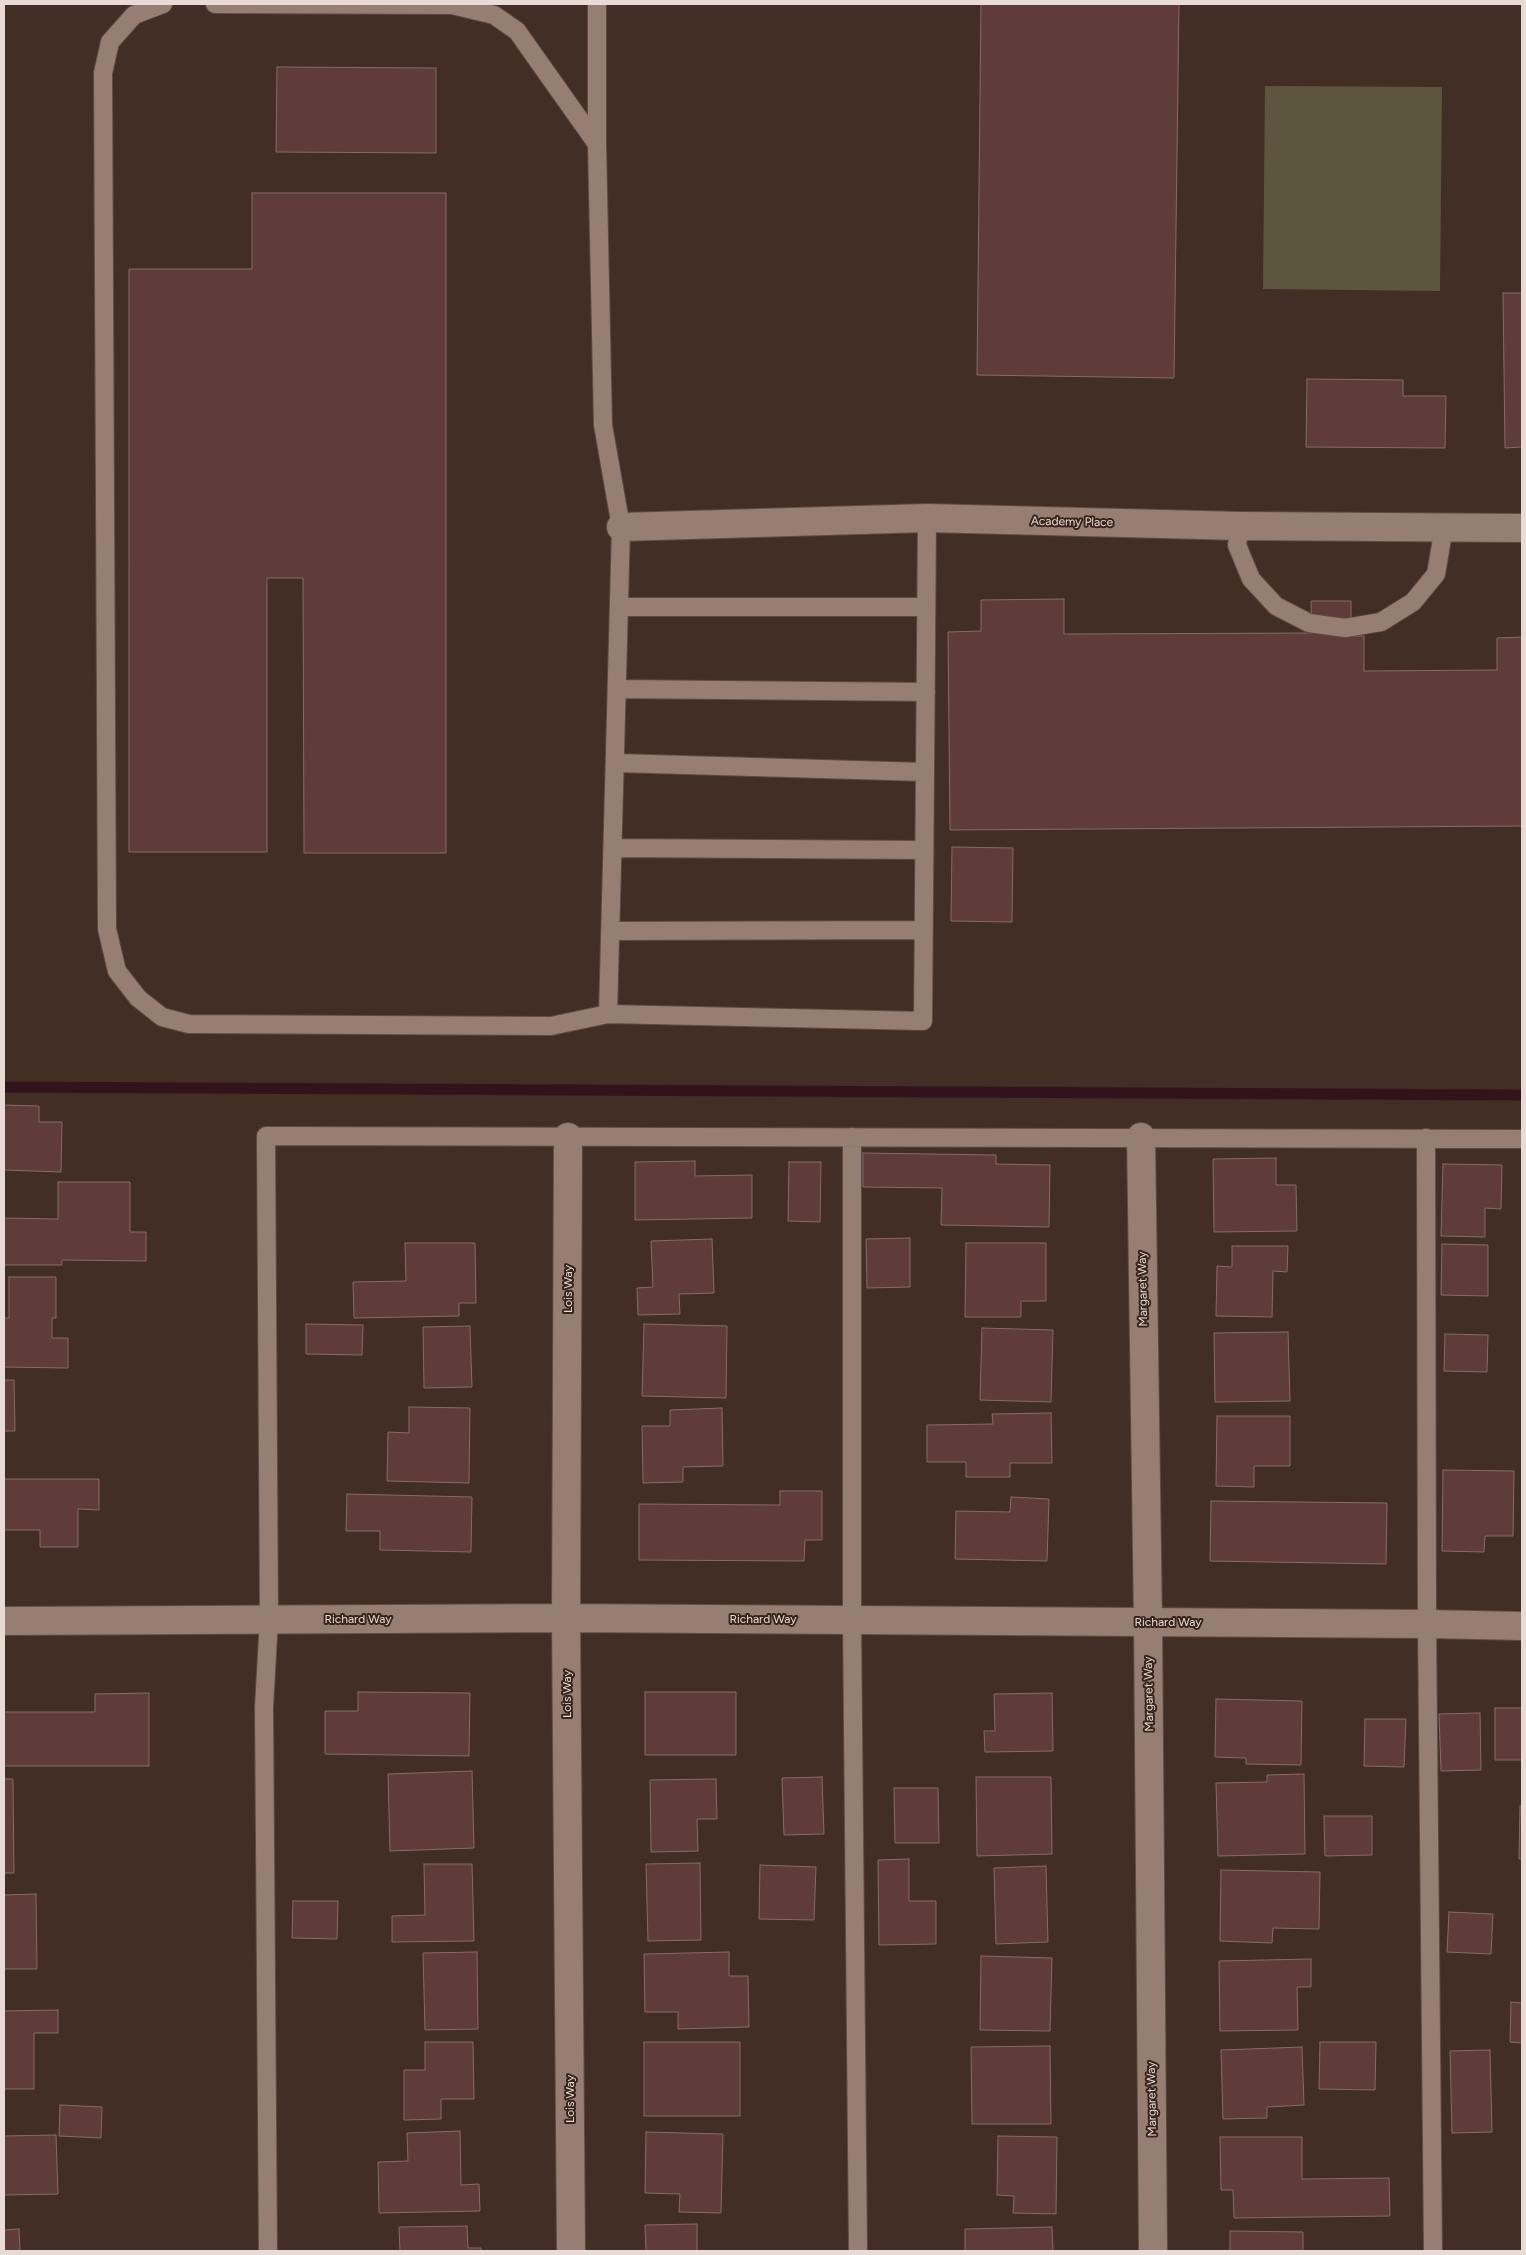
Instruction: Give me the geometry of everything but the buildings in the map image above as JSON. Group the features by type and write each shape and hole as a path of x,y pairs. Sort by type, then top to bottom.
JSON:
{"street":[{"name":"Academy Place","path":"622,526 927,518 1240,526 1522,528"},
{"name":"Lois Way","path":"568,1137 566,1618 571,2251"},
{"name":"Margaret Way","path":"1141,1137 1154,2251"},
{"name":"Richard Way","path":"4,1621 566,1618 1522,1626"}],"lane":[{"path":"163,4 134,15 110,42 103,73 107,929 117,971 138,998 162,1017 189,1024 551,1026 608,1014 923,1020 927,518"},
{"path":"215,4 452,5 494,15 517,31 597,144"},
{"path":"597,4 597,144 603,425 622,526 608,1014"},
{"path":"1240,526 1237,545 1252,579 1276,606 1309,623 1345,628 1382,622 1413,602 1436,574 1444,527"},
{"path":"620,607 926,607"},
{"path":"617,689 926,692"},
{"path":"616,763 924,772"},
{"path":"613,848 924,850"},
{"path":"610,931 923,930"},
{"path":"268,2251 264,1707 269,1619 266,1136 1522,1139"},
{"path":"852,1137 852,1620 858,2251"},
{"path":"1426,1138 1427,1624 1433,2251"}],"shaded area":[{"path":"1265,86 1442,87 1440,291 1263,289"}],"waterway":[{"path":"4,1087 1522,1095"}]}
